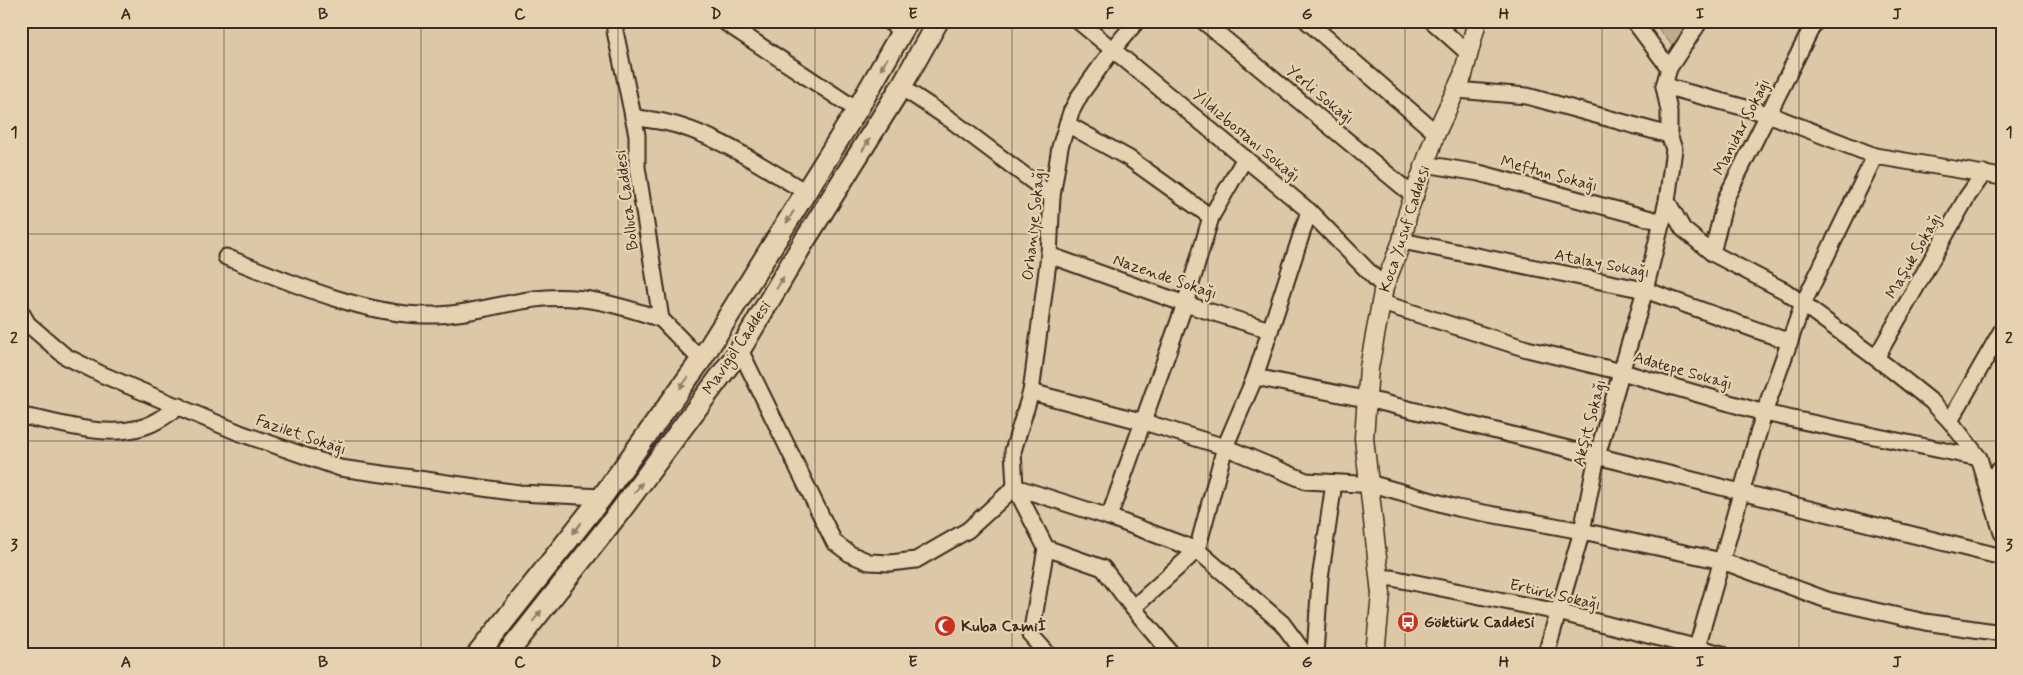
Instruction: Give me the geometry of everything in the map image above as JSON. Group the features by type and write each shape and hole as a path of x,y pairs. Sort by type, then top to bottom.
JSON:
{"main road":[{"name":"Mavigöl Caddesi","path":"507,654 621,510 740,350 805,240 901,87 938,21"},
{"name":"Mavigöl Caddesi","path":"478,654 602,497 701,360 857,110 899,25"}],"street":[{"name":"Bolluca Caddesi","path":"615,21 615,31 637,135 637,167 661,319"},
{"path":"723,21 857,110"},
{"name":"Yıldızbostanı Sokağı","path":"1078,21 1309,211 1383,295"},
{"name":"Orhaniye Sokağı","path":"1015,487 1013,451 1031,392 1049,254 1052,196 1066,124 1080,94 1113,48 1137,21"},
{"name":"Yerli Sokağı","path":"1203,21 1415,196"},
{"path":"1307,21 1436,133"},
{"path":"1432,21 1469,54"},
{"name":"Koca Yusuf Caddesi","path":"1375,654 1381,594 1364,438 1369,368 1383,295 1402,242 1408,212 1436,133 1464,75 1477,21"},
{"path":"1634,21 1669,68"},
{"path":"1700,21 1669,68 1664,86 1768,114 1875,156 2002,176"},
{"name":"Manidar Sokağı","path":"1712,253 1726,198 1815,21"},
{"name":"Akşit Sokağı","path":"1546,654 1582,531 1597,456 1645,290 1667,201 1674,148 1669,135 1669,111 1664,86"},
{"path":"901,87 950,120 1052,196"},
{"path":"1457,90 1527,96 1669,135"},
{"path":"633,117 665,122 700,134 739,152 806,192"},
{"path":"1066,124 1130,159 1211,217"},
{"path":"1696,651 1764,413 1803,304 1875,156"},
{"path":"1109,517 1185,304 1211,217 1245,158"},
{"name":"Meftun Sokağı","path":"1425,164 1479,173 1662,222"},
{"name":"Maşuk Sokağı","path":"1876,358 1967,197 1984,173"},
{"path":"1667,201 1684,229 1712,253 1785,290 1932,402 1950,421 1978,458 2002,533"},
{"path":"1133,608 1197,550 1225,448 1255,377 1309,211"},
{"name":"Atalay Sokağı","path":"1402,242 1645,290 1790,342"},
{"name":"Nazende Sokağı","path":"1049,254 1185,304 1270,330"},
{"path":"226,257 287,281 364,306 400,314 451,315 535,299 580,298 608,302 661,319 701,360"},
{"name":"Adatepe Sokağı","path":"1383,295 1528,348 1622,372 1764,413 1978,458"},
{"name":"Fazilet Sokağı","path":"21,312 28,324 65,356 101,374 240,433 340,468 519,493 602,497"},
{"path":"1950,421 2002,330"},
{"path":"740,350 834,542 854,556 880,563 916,560 968,530 1015,487"},
{"path":"1255,377 1367,399 2002,557"},
{"path":"1031,392 1144,422 1225,448 1306,481 1370,485 1457,508 1582,531 1722,561 1827,600 1924,622 2002,633"},
{"path":"21,416 91,430 117,431 140,428 180,406"},
{"path":"1986,482 2002,468"},
{"path":"1315,654 1320,579 1334,483"},
{"path":"1015,487 1109,517 1197,550 1282,623 1306,654"},
{"path":"1015,487 1046,548 1031,635 1048,654"},
{"path":"1046,548 1104,568 1133,608 1172,654"},
{"name":"Ertürk Sokağı","path":"1379,578 1392,578 1558,612 1696,651 1722,654"}],"shaded area":[{"path":"1652,21 1688,21 1673,46"}],"place":[{"name":"Göktürk Caddesi","path":"1408,622"},
{"name":"Kuba Camiİ","path":"945,626"}]}
